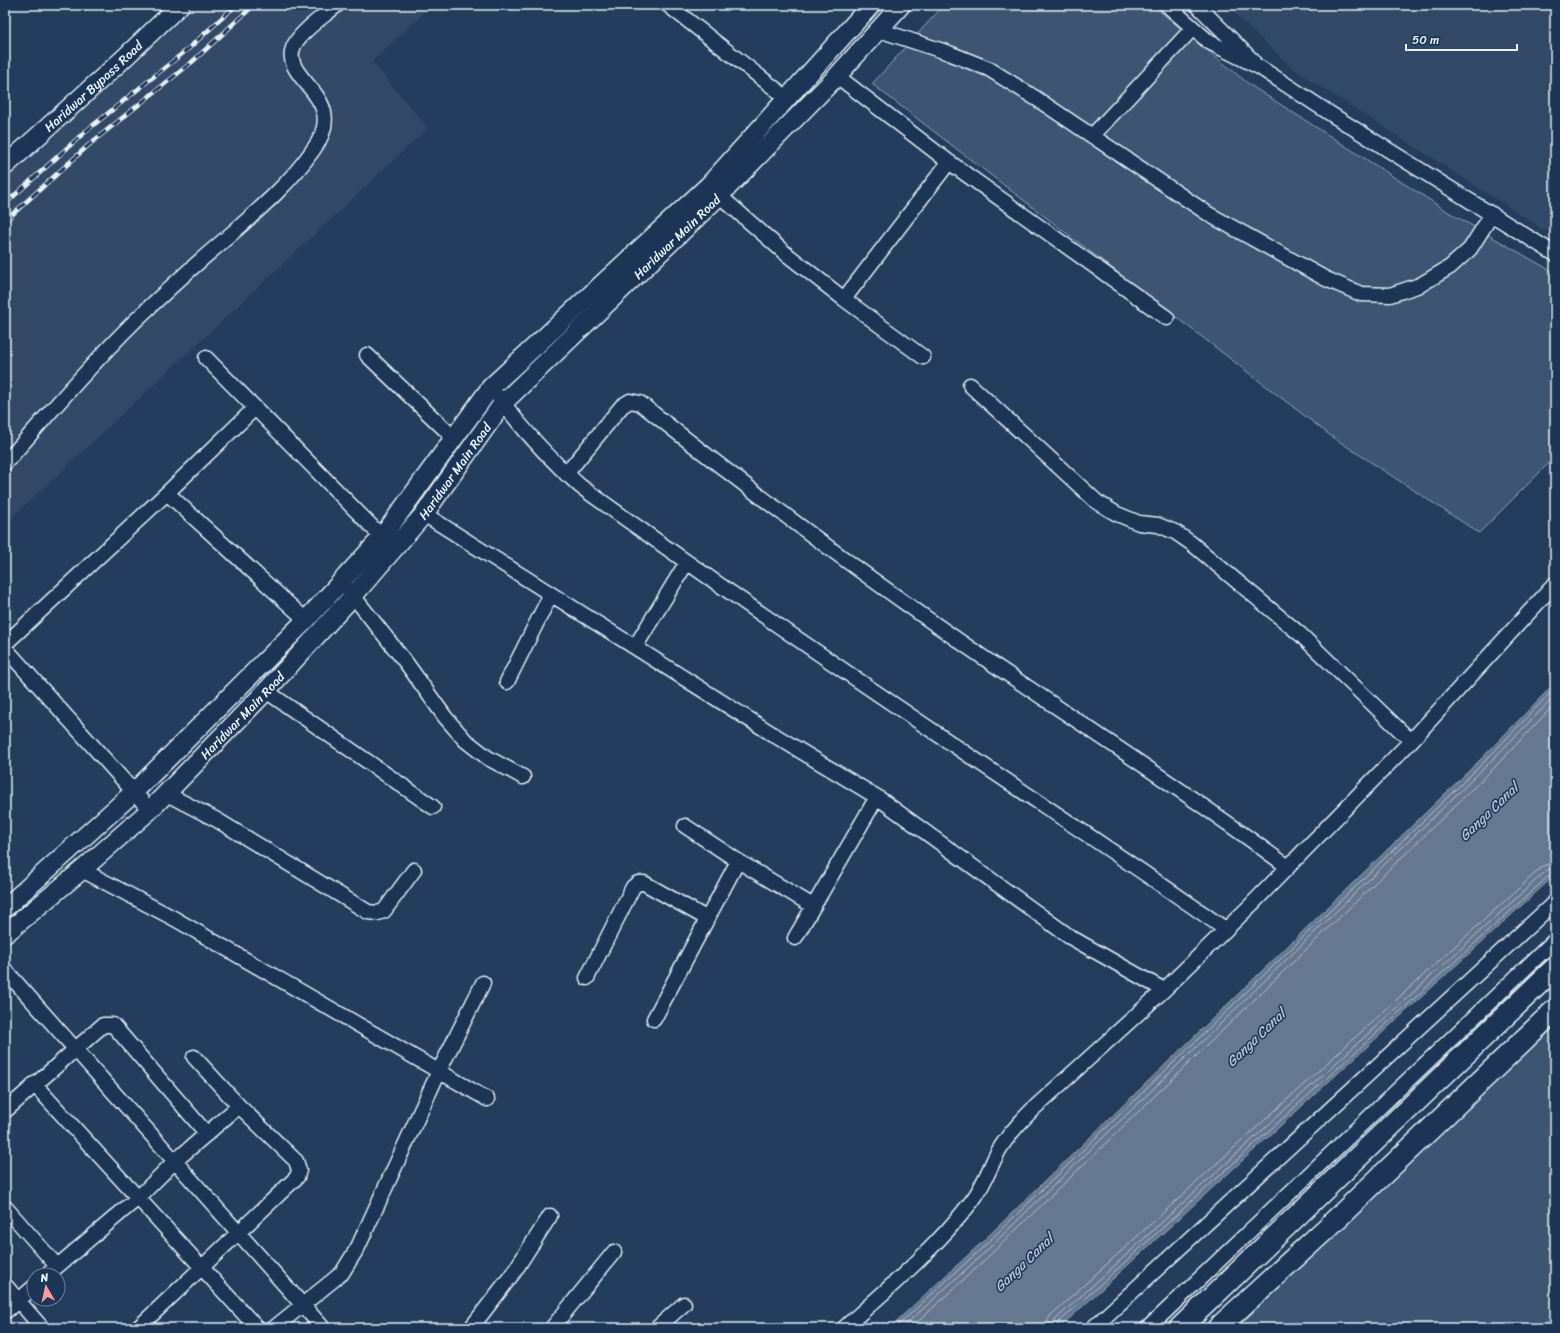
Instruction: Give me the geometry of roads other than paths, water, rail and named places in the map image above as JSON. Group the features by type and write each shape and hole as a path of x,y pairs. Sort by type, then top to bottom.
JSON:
{"highway":[{"path":"1180,1328 1555,968"},
{"path":"1218,1328 1327,1228 1555,1010"}],"main road":[{"name":"Haridwar Bypass Road","path":"5,166 121,61 180,5"},
{"name":"Haridwar Main Road","path":"5,934 82,870 150,810 266,691 353,596 424,514 503,403 714,190 787,98 871,5"},
{"name":"Haridwar Main Road","path":"5,908 134,792 342,582 382,537 491,387 714,190 836,76 901,5"}],"street":[{"path":"5,462 69,390 135,321 203,258 272,198 298,172 319,142 325,125 325,111 295,68 292,57 293,48 300,37 337,5"},
{"path":"668,5 787,98"},
{"path":"1167,5 1209,42 1258,67 1555,254"},
{"path":"1197,5 1238,44 1258,67"},
{"path":"1092,136 1193,28"},
{"path":"879,30 949,53 989,69 1037,99 1210,215 1326,279 1361,294 1390,295 1420,285 1450,267 1470,249 1492,214"},
{"path":"836,76 949,162 1167,318"},
{"path":"844,300 949,162"},
{"path":"714,190 785,253 844,300 923,356"},
{"path":"367,354 454,438"},
{"path":"206,358 382,537"},
{"path":"970,386 1097,502 1117,514 1139,523 1158,525 1175,532 1191,543 1300,634 1411,741"},
{"path":"491,387 503,403 566,474 580,486 687,562 948,741 1133,864 1224,929"},
{"path":"566,474 622,406 630,401 640,402 747,486 865,574 979,654 1228,823 1288,867"},
{"path":"5,644 167,493 254,408"},
{"path":"167,493 306,620"},
{"path":"424,514 774,735 877,797 1070,937 1164,990"},
{"path":"635,647 687,562"},
{"path":"342,582 407,664 445,717 465,740 488,758 523,777"},
{"path":"844,1328 905,1274 948,1230 973,1200 1004,1142 1032,1110 1164,990 1288,867 1411,741 1555,584"},
{"path":"507,682 551,594"},
{"path":"5,648 150,810"},
{"path":"266,691 432,807"},
{"path":"165,793 217,820 368,912 378,913 384,911 414,870"},
{"path":"795,938 877,797"},
{"path":"685,826 738,861 813,906"},
{"path":"654,1019 706,918 738,861"},
{"path":"82,870 175,919 487,1099"},
{"path":"586,978 634,887 638,883 644,883 706,918"},
{"path":"1093,1328 1555,902"},
{"path":"1148,1328 1555,940"},
{"path":"5,970 174,1162 324,1328"},
{"path":"274,1328 342,1273 358,1247 439,1071 483,983"},
{"path":"5,1111 74,1048 103,1025 113,1025 207,1134"},
{"path":"138,1328 239,1234 297,1177 299,1170 296,1161 239,1106 194,1057"},
{"path":"34,1084 139,1197 257,1328"},
{"path":"57,1267 139,1197 174,1162 239,1106"},
{"path":"5,1208 49,1267"},
{"path":"471,1328 514,1272 550,1216"},
{"path":"552,1328 614,1252"},
{"path":"5,1285 42,1328"},
{"path":"5,1312 26,1294"},
{"path":"658,1328 684,1304"}],"water":[{"name":"Ganga Canal","path":"1555,683 1555,875 1059,1328 889,1328 979,1245 1480,760"}],"railway":[{"path":"5,204 86,131 188,49 236,5"},
{"path":"5,221 91,143 192,62 254,5"}]}
